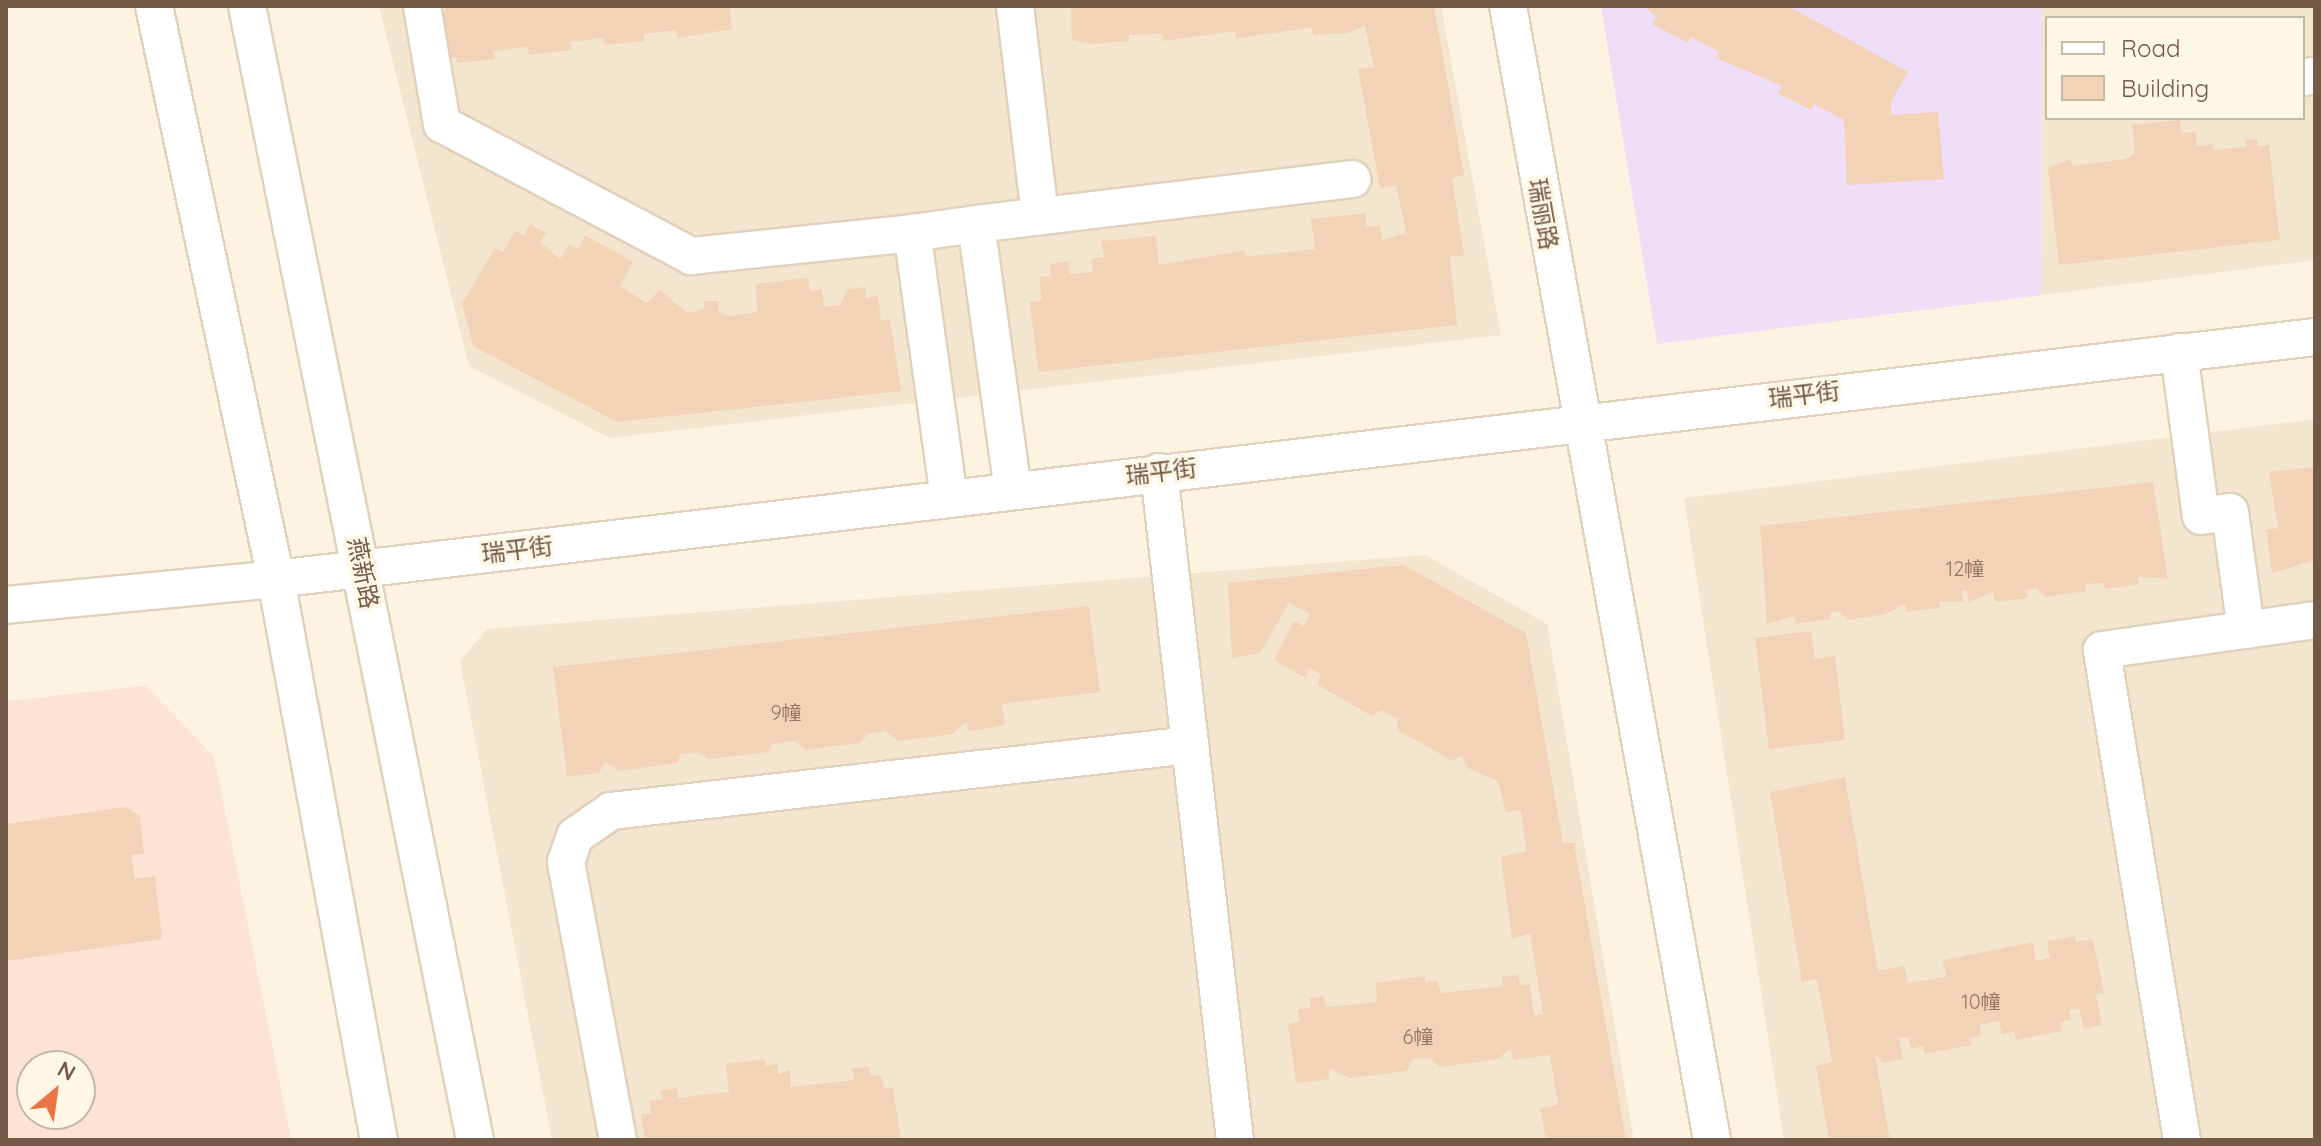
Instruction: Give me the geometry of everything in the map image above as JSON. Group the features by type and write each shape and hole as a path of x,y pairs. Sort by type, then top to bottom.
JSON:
{"street":[{"path":"154,6 276,579 379,1140"},
{"name":"燕新路","path":"247,6 475,1140"},
{"path":"422,6 442,124 691,256 912,233 1352,179"},
{"path":"1015,6 1040,217"},
{"name":"瑞丽路","path":"1508,6 1578,421 1712,1140"},
{"path":"976,224 1013,490"},
{"path":"912,233 949,498"},
{"name":"瑞平街","path":"6,605 276,579 1578,421 2315,337"},
{"path":"2179,352 2201,516 2230,512 2246,630"},
{"path":"1159,472 1235,1140"},
{"path":"2182,1140 2102,650 2315,620"},
{"path":"618,1140 566,862 575,836 611,811 1190,745"}],"shaded area":[{"path":"379,6 1441,6 1501,335 610,438 469,366"},
{"path":"1601,6 2042,6 2041,295 1657,344"},
{"path":"2042,6 2315,6 2315,260 2041,295"},
{"path":"2315,419 2315,1140 1784,1140 1684,498"},
{"path":"1425,555 1547,624 1634,1140 552,1140 460,661 487,629"},
{"path":"145,686 214,756 291,1140 6,1140 6,701"}],"building":[{"path":"444,6 730,6 732,29 677,38 676,30 644,34 644,41 604,45 603,38 570,42 571,50 529,55 528,47 494,51 495,59 457,63 456,57 440,59 435,13 445,12"},
{"path":"1071,6 1434,6 1464,175 1452,178 1464,255 1450,257 1457,325 1038,372 1030,302 1042,300 1039,277 1051,276 1050,264 1068,261 1070,274 1093,272 1091,259 1104,257 1101,241 1156,236 1159,265 1245,250 1245,257 1315,249 1311,219 1365,213 1367,227 1380,225 1382,240 1406,233 1396,185 1380,188 1358,69 1374,67 1365,26 1348,33 1313,35 1312,27 1236,39 1235,31 1163,41 1162,34 1129,35 1129,41 1092,44 1072,40"},
{"path":"1643,6 1788,6 1908,72 1891,102 1892,115 1938,112 1944,179 1847,185 1844,120 1814,104 1811,110 1778,93 1782,86 1716,58 1719,52 1691,37 1688,43 1652,24 1657,17"},
{"path":"2180,120 2181,133 2196,132 2197,146 2213,144 2213,150 2246,147 2245,140 2257,139 2258,146 2269,145 2280,240 2059,265 2048,168 2071,159 2072,166 2126,159 2135,153 2132,125"},
{"path":"530,224 546,233 540,242 560,259 569,245 578,249 585,235 633,262 620,286 646,303 660,290 687,313 704,309 704,301 719,301 719,312 729,316 757,312 756,284 808,278 810,291 822,289 824,307 840,305 848,289 865,287 866,298 878,296 881,321 890,319 901,391 617,422 473,346 462,304 495,248 503,252 515,231 524,235"},
{"path":"2315,467 2315,560 2272,573 2266,530 2278,528 2269,472"},
{"path":"2153,482 2168,579 2138,577 2139,584 2105,589 2104,583 2085,584 2086,591 2046,597 2036,588 2026,590 2028,598 1995,602 1993,592 1969,602 1967,590 1962,591 1964,602 1939,601 1940,608 1907,612 1905,604 1886,614 1848,620 1839,611 1829,613 1830,619 1795,624 1795,616 1767,624 1760,526"},
{"path":"1404,565 1526,633 1563,843 1574,843 1626,1140 1546,1140 1540,1108 1558,1105 1550,1055 1513,1060 1511,1048 1498,1059 1440,1067 1430,1058 1413,1059 1407,1071 1350,1078 1329,1069 1329,1079 1296,1083 1288,1024 1299,1022 1298,1009 1311,1008 1310,998 1324,996 1326,1007 1377,1002 1376,983 1425,976 1425,982 1437,981 1441,993 1503,986 1502,977 1518,975 1520,985 1530,984 1534,1015 1543,1014 1530,934 1512,938 1501,857 1526,851 1521,810 1506,813 1498,781 1466,767 1462,755 1453,761 1397,730 1397,719 1381,710 1372,716 1318,685 1320,674 1309,668 1305,678 1274,660 1294,621 1304,626 1310,614 1289,603 1260,653 1232,658 1228,583"},
{"path":"1089,606 1100,692 1002,704 1005,725 969,732 966,722 952,734 898,741 885,731 868,734 860,743 806,750 794,741 773,744 768,752 708,759 698,752 681,754 677,763 619,771 605,762 599,773 567,777 553,667"},
{"path":"1811,631 1815,659 1835,656 1845,740 1769,749 1755,638"},
{"path":"1845,777 1878,971 1904,966 1908,983 1946,977 1943,960 2033,942 2036,961 2050,958 2047,941 2075,936 2076,942 2093,939 2104,993 2096,994 2102,1025 2084,1029 2079,1008 2069,1010 2071,1020 2060,1022 2062,1031 2016,1040 2014,1032 2002,1034 1999,1021 1980,1025 1981,1036 1970,1038 1971,1045 1925,1054 1923,1046 1911,1049 1908,1037 1899,1038 1903,1059 1883,1063 1875,1054 1890,1140 1829,1140 1816,1066 1832,1062 1817,979 1802,982 1770,792"},
{"path":"125,807 140,816 144,854 131,855 135,879 155,876 162,939 6,961 6,824"},
{"path":"765,1059 766,1066 777,1064 778,1074 790,1070 791,1087 854,1080 852,1068 869,1067 870,1076 881,1075 884,1088 893,1088 901,1140 645,1140 641,1114 651,1114 650,1101 662,1099 661,1090 677,1088 678,1098 729,1092 726,1064"}]}
